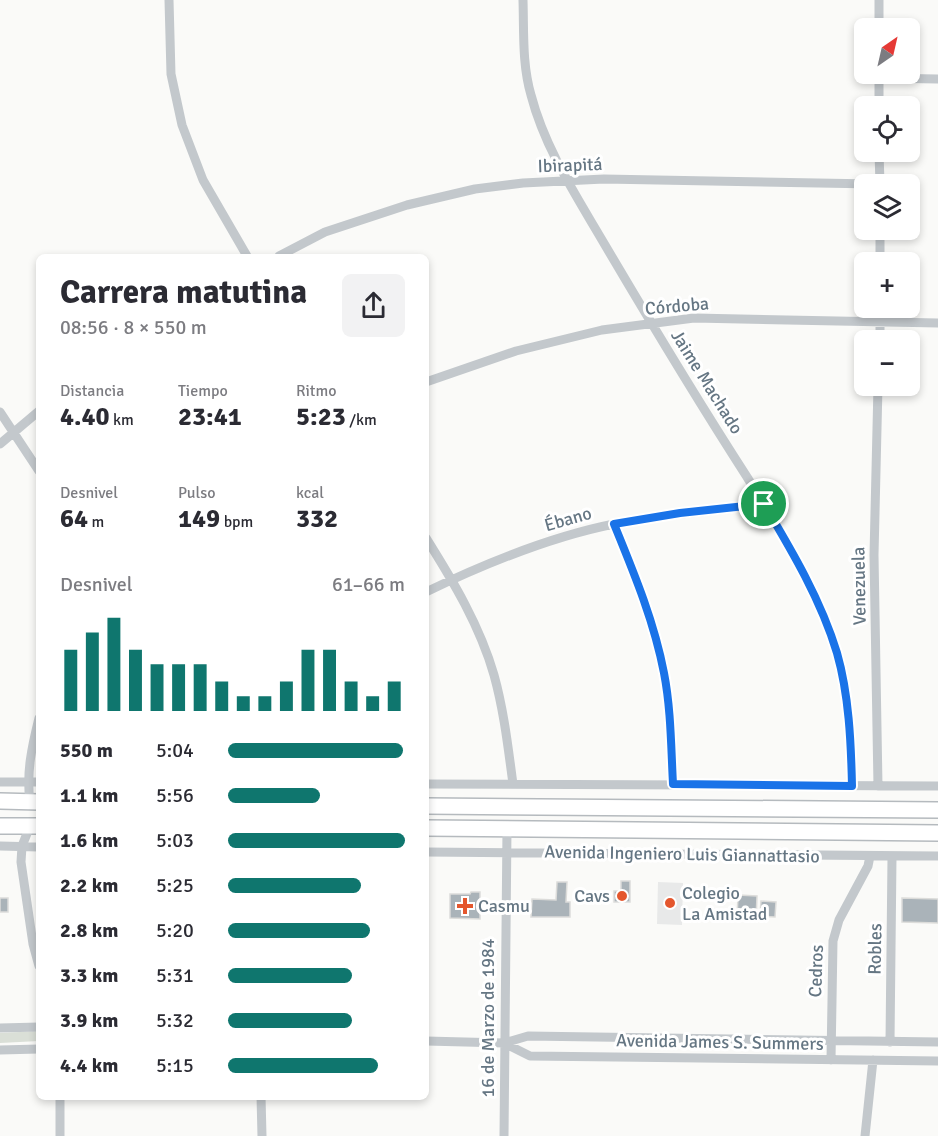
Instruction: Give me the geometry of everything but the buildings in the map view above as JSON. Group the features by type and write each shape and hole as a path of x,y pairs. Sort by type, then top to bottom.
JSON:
{"main road":[{"path":"0,801 35,801"},
{"path":"429,806 938,810"},
{"path":"0,826 34,826"},
{"name":"Avenida Ingeniero Luis Giannattasio","path":"429,828 938,833"}],"street":[{"path":"169,0 171,74 182,125 203,180 246,254"},
{"name":"Jaime Machado","path":"523,0 524,55 530,94 545,138 652,324 790,547 815,598 837,654 851,750 852,786"},
{"path":"879,0 879,18"},
{"path":"920,78 938,79"},
{"name":"Ibirapitá","path":"283,254 324,232 407,205 475,189 523,183 568,180 854,184"},
{"name":"Córdoba","path":"429,381 516,351 602,330 694,318 938,323"},
{"path":"880,318 880,330"},
{"name":"Venezuela","path":"878,396 874,555 878,786"},
{"path":"0,412 36,466"},
{"path":"0,444 36,413"},
{"name":"Ébano","path":"429,590 524,549 614,524 680,513 764,504"},
{"path":"614,524 640,589 660,654 670,715 673,784"},
{"path":"429,543 452,579 478,633 493,674 504,717 513,784"},
{"path":"35,801 27,782 36,729"},
{"path":"0,782 36,782"},
{"path":"429,784 938,786"},
{"path":"34,826 22,846 21,862 36,955"},
{"name":"16 de Marzo de 1984","path":"504,1136 507,829"},
{"path":"0,846 36,846"},
{"name":"Avenida Ingeniero Luis Giannattasio","path":"429,852 938,856"},
{"name":"Cedros","path":"831,1060 832,968 835,931 862,878 870,856"},
{"name":"Robles","path":"890,1042 892,857"},
{"path":"0,1028 36,1027"},
{"name":"Avenida James S. Summers","path":"429,1041 504,1043 528,1036 938,1042"},
{"name":"Avenida James S. Summers","path":"504,1043 530,1056 938,1061"},
{"path":"0,1050 36,1049"},
{"path":"865,1136 873,1060"},
{"path":"60,1100 60,1136"},
{"path":"261,1100 262,1136"}],"shaded area":[{"name":"Colegio La Amistad","path":"658,882 683,883 682,925 657,924"},
{"path":"36,1031 36,1041 0,1043 0,1033"}],"place":[{"name":"Cavs","path":"622,896"},
{"name":"Colegio La Amistad","path":"670,903"},
{"name":"Casmu","path":"465,906"}],"route":[{"path":"764,504 790,547 820,608 837,654 845,697 851,750 852,786 673,784 670,715 655,633 614,524 680,513 764,504"}]}
